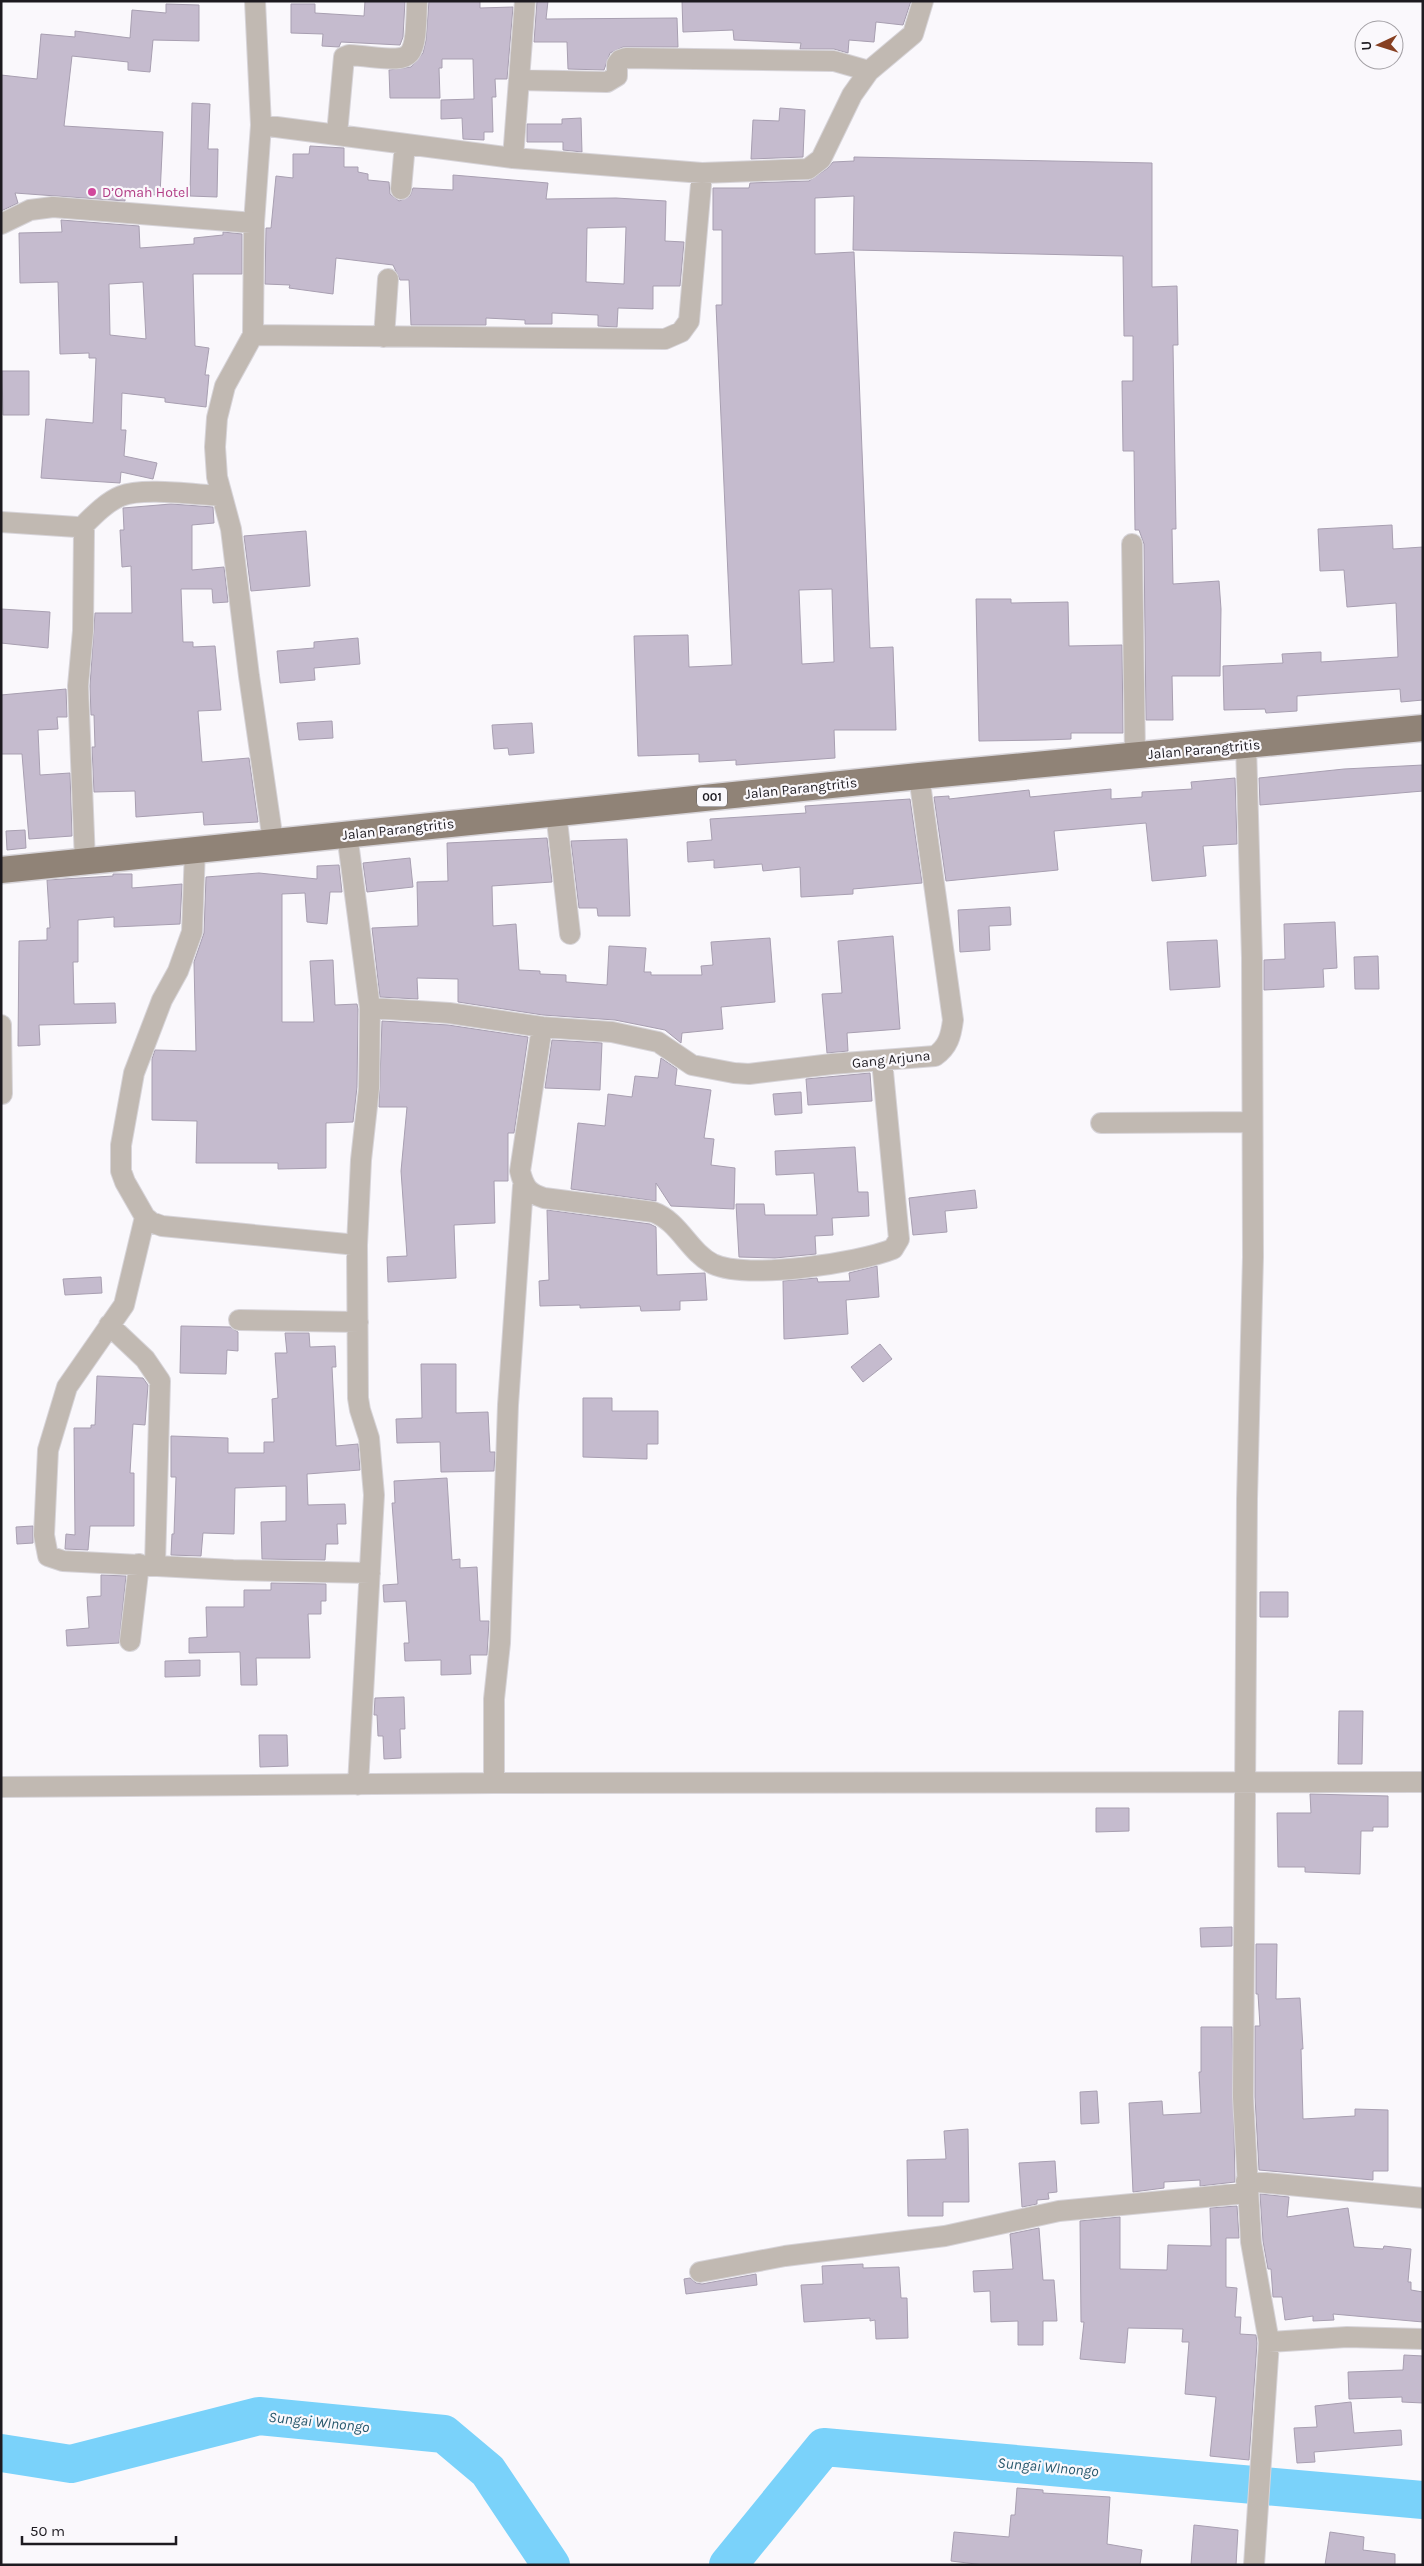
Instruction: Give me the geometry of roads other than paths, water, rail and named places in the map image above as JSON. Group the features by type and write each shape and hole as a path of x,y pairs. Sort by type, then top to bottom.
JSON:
{"main road":[{"name":"Jalan Parangtritis","path":"1,870 556,812 1423,728"}],"street":[{"path":"255,1 261,125 254,222 253,335 225,386 217,418 215,447 217,477 231,529 249,676 273,841"},
{"path":"337,134 344,58 349,55 400,59 408,57 413,51 416,40 417,1"},
{"path":"513,158 525,1"},
{"path":"261,125 513,158 702,173 808,169 821,159 852,95 869,71 913,34 924,1"},
{"path":"519,80 608,82 617,76 617,64 620,60 626,58 834,61 869,71"},
{"path":"401,190 405,144"},
{"path":"253,335 665,339 681,332 689,321 702,173"},
{"path":"1,224 30,210 53,207 254,222"},
{"path":"384,337 388,280"},
{"path":"1,522 81,528 121,496 146,493 222,496"},
{"path":"81,528 84,530 86,537 83,631 78,686 85,861"},
{"path":"1132,544 1136,755"},
{"path":"1246,745 1252,958 1253,1257 1247,1499 1243,2097 1246,2187 1251,2242 1269,2342 1254,2565"},
{"name":"Gang Arjuna","path":"542,1027 612,1032 658,1042 692,1066 734,1073 749,1074 832,1064 935,1056 943,1050 952,1035 953,1020 919,776"},
{"path":"556,812 570,934"},
{"path":"347,834 370,1008 369,1088 361,1160 357,1245 358,1398 369,1438 372,1462 370,1573 358,1784"},
{"path":"195,849 192,932 178,971 162,1000 134,1072 120,1145 121,1171 145,1217 151,1222 162,1226 357,1245"},
{"path":"370,1008 449,1013 542,1027 520,1171 523,1186 508,1405 500,1643 494,1699 494,1783"},
{"path":"1,1025 2,1094"},
{"path":"523,1186 530,1194 544,1198 654,1212 665,1216 701,1255 713,1264 727,1268 770,1270 835,1264 884,1253 893,1249 899,1239 882,1061"},
{"path":"1101,1123 1252,1122"},
{"path":"145,1217 126,1298 67,1387 48,1450 45,1548 48,1556 54,1559 233,1570 370,1573"},
{"path":"239,1320 358,1322"},
{"path":"109,1325 145,1359 160,1382 147,1565 130,1641"},
{"path":"1,1787 494,1783 1423,1782"},
{"path":"700,2272 785,2256 945,2236 1058,2211 1246,2187 1423,2198"},
{"path":"1269,2342 1347,2337 1423,2339"}],"waterway":[{"name":"Sungai WInongo","path":"1,2453 71,2464 259,2416 444,2434 488,2471 551,2565"},
{"name":"Sungai WInongo","path":"728,2565 824,2447 1423,2500"}],"place":[{"name":"D’Omah Hotel","path":"92,192"}]}
